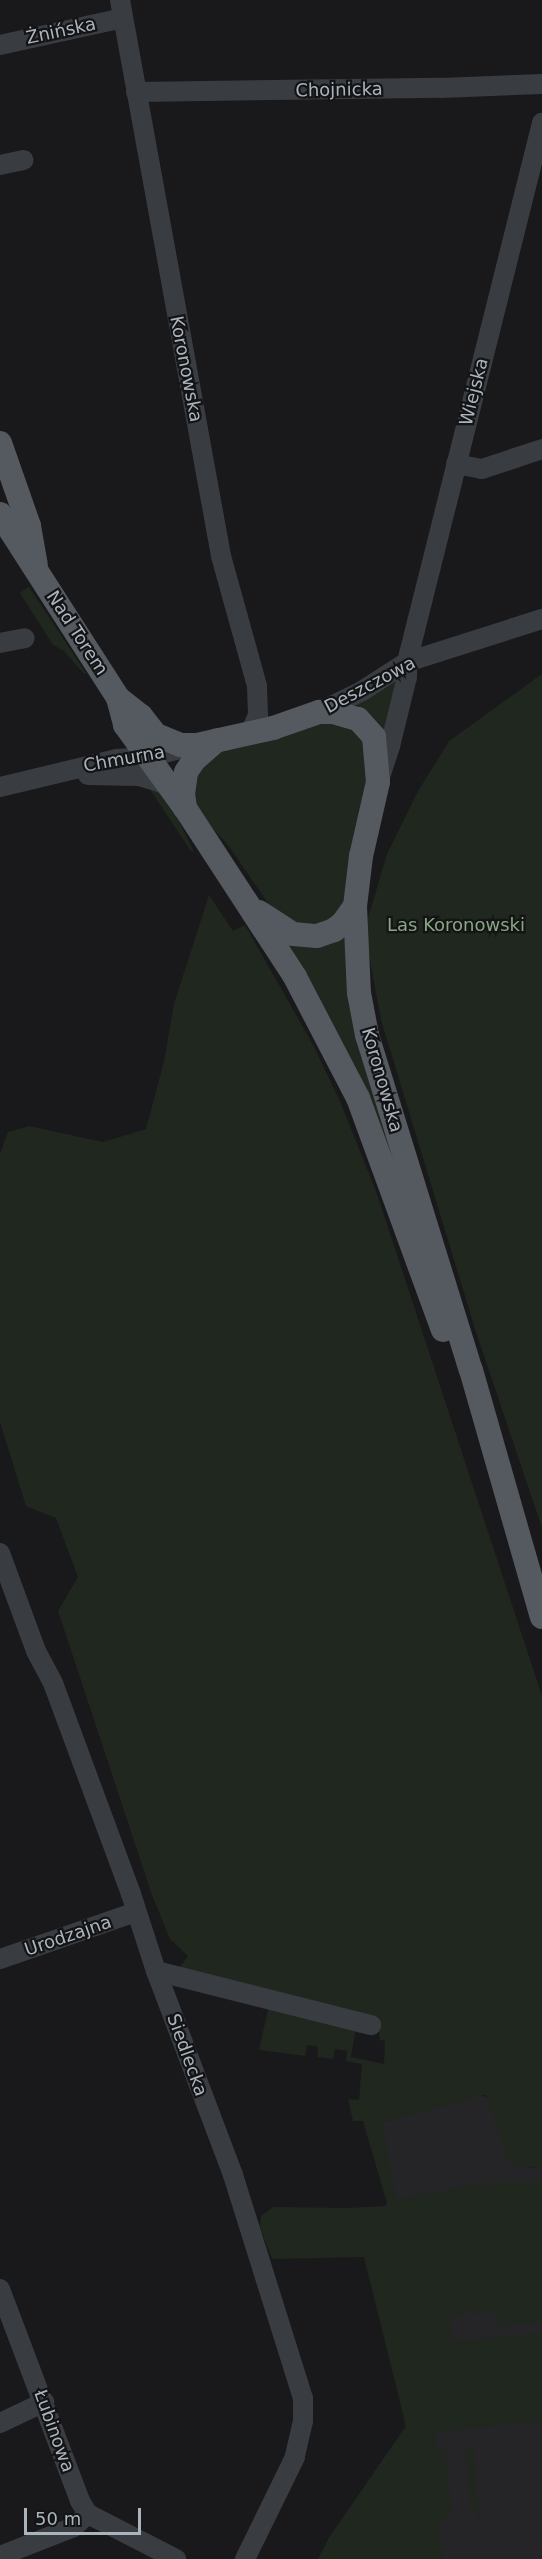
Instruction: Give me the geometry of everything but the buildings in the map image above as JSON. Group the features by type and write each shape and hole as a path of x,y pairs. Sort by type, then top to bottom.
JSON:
{"main road":[{"name":"Nad Torem","path":"0,443 29,526 37,569"},
{"name":"Nad Torem","path":"0,514 118,698 124,725 148,757"},
{"name":"Nad Torem","path":"118,698 141,716 149,729 162,739 181,745 207,742"},
{"name":"Deszczowa","path":"207,742 250,733 319,712"},
{"path":"319,712 343,713 358,719 370,731 376,744 378,782"},
{"path":"186,808 183,794 186,772 207,742"},
{"name":"Koronowska","path":"148,757 186,808 251,906 295,978 357,1098 489,1459 504,1489"},
{"name":"Koronowska","path":"378,782 365,836 355,906 355,957 367,1035 471,1370 542,1617"},
{"path":"251,906 283,929 306,936 334,930 349,917 355,906"}],"street":[{"name":"Żnińska","path":"0,45 121,9"},
{"name":"Koronowska","path":"121,9 221,556 256,678 258,715 250,733"},
{"name":"Chojnicka","path":"136,92 542,84"},
{"name":"Wiejska","path":"406,662 542,123"},
{"path":"0,165 23,160"},
{"path":"456,464 482,469 542,449"},
{"name":"Deszczowa","path":"319,712 362,691 406,662 542,619"},
{"path":"0,643 25,638"},
{"name":"Koronowska","path":"378,782 407,677 406,662"},
{"name":"Chmurna","path":"0,787 117,759 148,757 207,742"},
{"name":"Chmurna","path":"52,776 118,774 139,776 168,785"},
{"name":"Siedlecka","path":"0,1553 36,1651 53,1683 156,1971 241,2199 303,2398 303,2421 295,2457 245,2559"},
{"name":"Urodzajna","path":"0,1959 136,1912"},
{"path":"156,1971 371,2025"},
{"name":"Łubinowa","path":"0,2289 80,2501 88,2514"},
{"path":"0,2424 44,2402"},
{"path":"0,2556 74,2527 88,2514 176,2559"}],"shaded area":[{"path":"477,2095 487,2097 520,2167 542,2168 542,2559 318,2559 329,2538 406,2426 381,2317 351,2211 394,2205 379,2123"}],"green space":[{"path":"29,587 86,673 85,675 64,651 53,645 20,593"},
{"name":"Las Koronowski","path":"542,674 542,1528 475,1329 381,1020 368,950 368,918 387,854 417,793 449,741"},
{"path":"398,678 385,734 354,706"},
{"path":"341,718 373,754 341,914 307,930 274,912 228,845 200,815 191,787 204,757 291,729"},
{"path":"147,785 158,790 171,805 194,852 191,851"},
{"path":"209,895 233,931 245,925 312,1043 339,1099 376,1191 542,1696 542,2168 520,2167 507,2158 487,2097 484,2095 382,2122 396,2200 485,2182 487,2190 495,2189 493,2182 542,2182 542,2323 499,2326 496,2312 473,2314 472,2309 462,2310 463,2315 449,2317 452,2342 542,2333 542,2421 435,2432 438,2450 445,2450 451,2508 449,2516 438,2524 442,2559 318,2559 329,2538 406,2426 364,2257 272,2259 260,2227 261,2216 273,2207 349,2208 385,2206 387,2203 363,2121 353,2121 348,2099 359,2100 362,2064 346,2061 347,2051 335,2049 333,2059 317,2057 318,2047 307,2045 305,2056 259,2050 269,2005 372,2028 374,2036 355,2032 351,2057 384,2064 385,2041 380,2040 378,2025 177,1971 188,1956 170,1939 152,1895 58,1611 78,1577 56,1518 26,1506 0,1422 0,1154 8,1132 29,1126 103,1142 146,1129 164,1061 174,1004"},
{"path":"345,930 420,1227 283,940"},
{"path":"472,2443 480,2518 477,2518 476,2513 472,2513 465,2449"}]}
